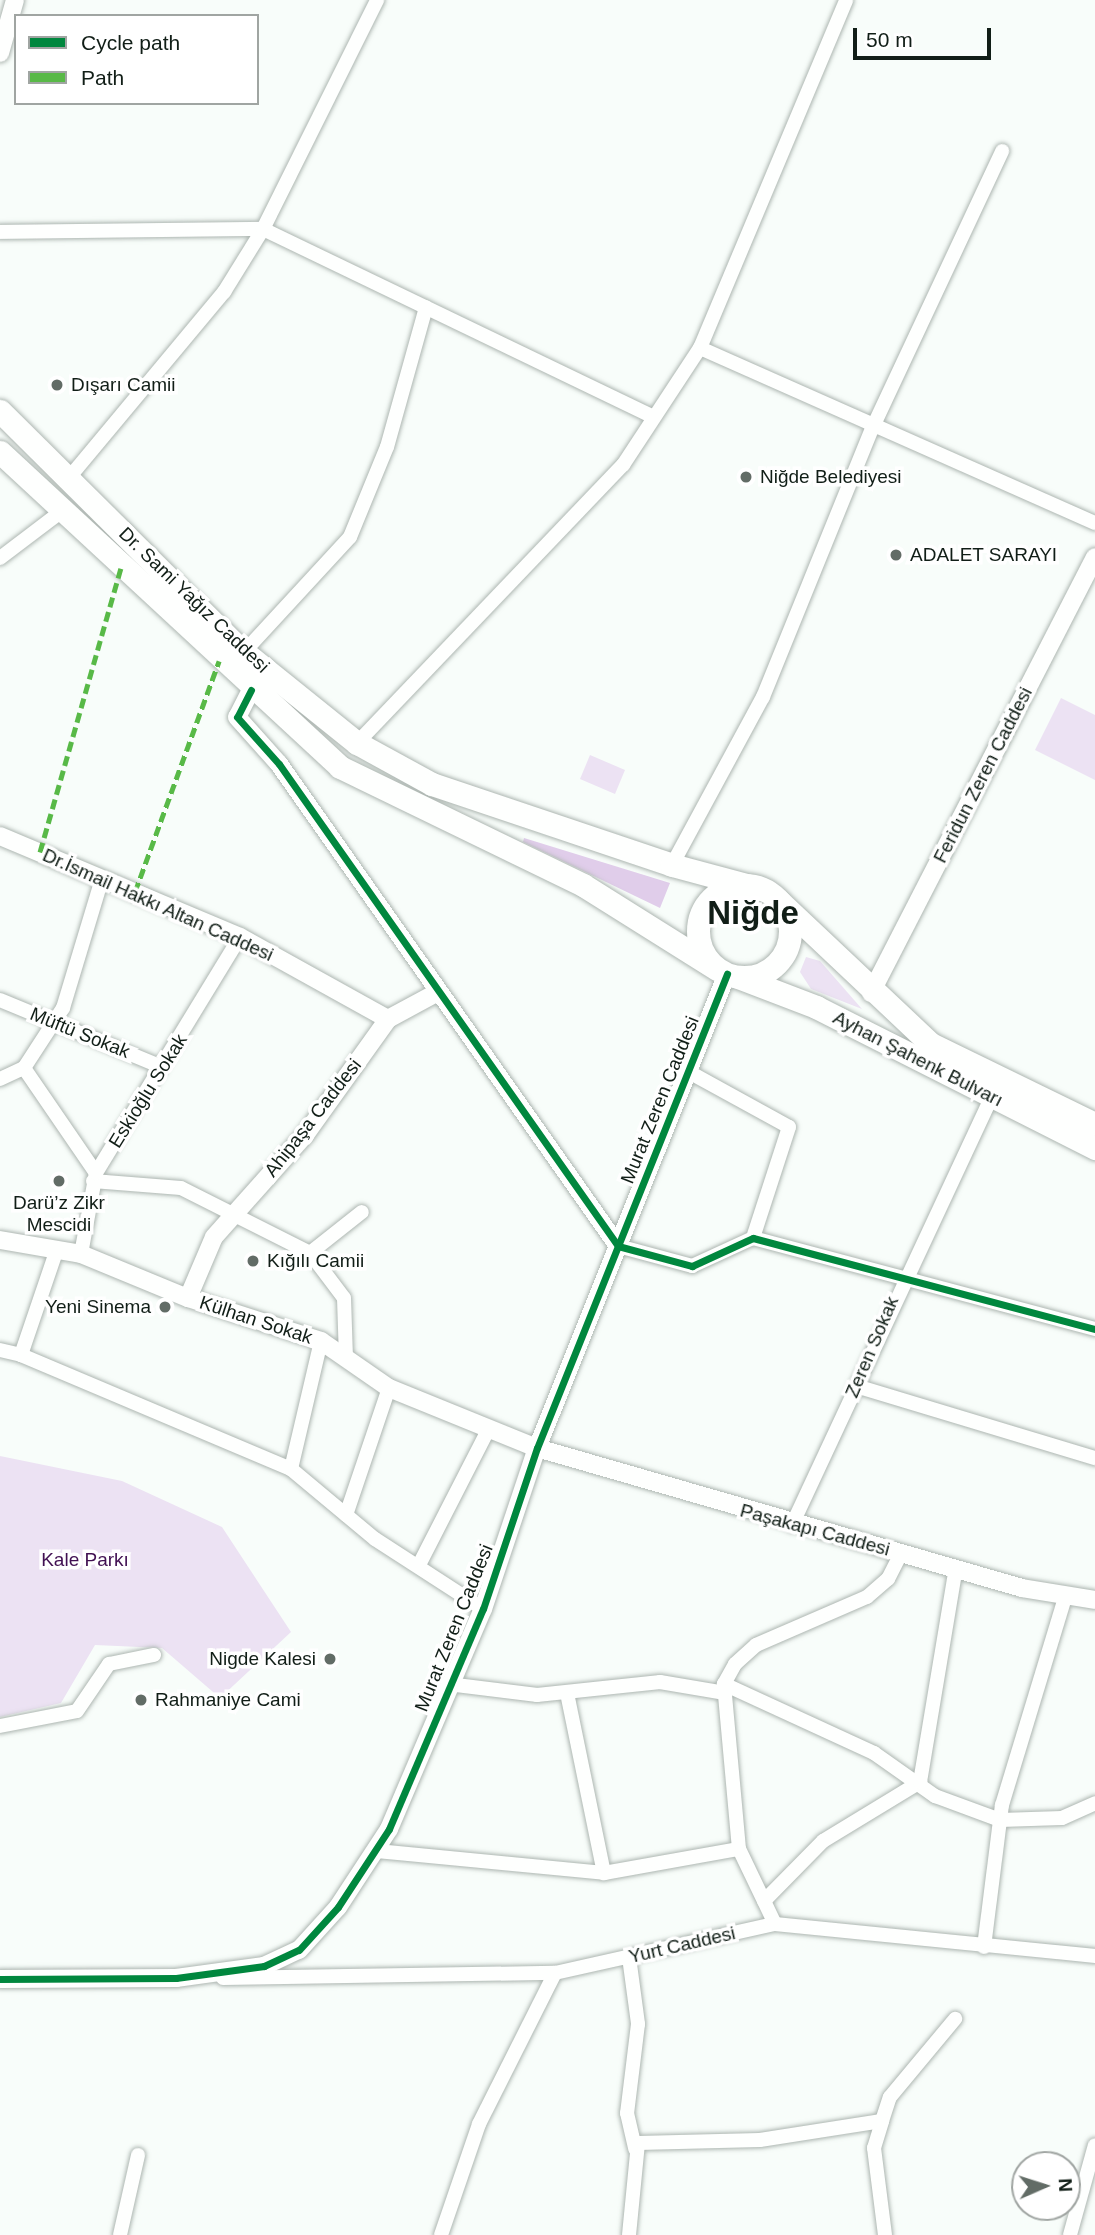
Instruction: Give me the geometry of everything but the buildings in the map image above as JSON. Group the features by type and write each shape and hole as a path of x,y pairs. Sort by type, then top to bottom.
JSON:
{"main road":[{"name":"Dr. Sami Yağız Caddesi","path":"0,411 244,652 357,743 432,784 672,865 769,894"},
{"name":"Dr. Sami Yağız Caddesi","path":"0,452 251,690 340,767 583,885 728,974"},
{"path":"730,887 769,894 790,927 783,956 760,975 728,974 699,941 704,908 730,887"},
{"name":"Ayhan Şahenk Bulvarı","path":"769,894 871,993 931,1044 1095,1124"},
{"name":"Ayhan Şahenk Bulvarı","path":"728,974 816,1007 1095,1148"}],"street":[{"path":"0,53 15,0"},
{"path":"68,479 184,346 263,229 377,0"},
{"path":"357,743 623,465 652,416 700,348 846,0"},
{"path":"672,865 762,697 872,429 1002,151"},
{"path":"0,232 263,229 652,416"},
{"path":"244,652 350,537 387,447 426,307"},
{"path":"700,348 872,429 1095,523"},
{"path":"0,558 62,510"},
{"name":"Feridun Zeren Caddesi","path":"871,993 1095,557"},
{"path":"251,690 237,717 279,764 436,993 618,1246 692,1266 753,1238 1095,1329"},
{"name":"Dr.İsmail Hakkı Altan Caddesi","path":"0,836 240,937 388,1019"},
{"path":"0,1079 24,1068 56,1020 103,878"},
{"name":"Eskioğlu Sokak","path":"81,1254 95,1177 159,1066 240,937"},
{"name":"Murat Zeren Caddesi","path":"0,1979 176,1978 285,1959 316,1934 377,1851 483,1609 537,1448 728,974"},
{"name":"Ahipaşa Caddesi","path":"188,1298 232,1214 305,1135 388,1019 436,993"},
{"name":"Müftü Sokak","path":"0,1000 56,1020 159,1066"},
{"path":"24,1068 95,1177 181,1188 310,1253 344,1298 346,1358"},
{"path":"688,1072 789,1127 753,1238"},
{"name":"Zeren Sokak","path":"792,1525 856,1386 901,1279 992,1096"},
{"path":"310,1253 362,1212"},
{"name":"Külhan Sokak","path":"0,1240 56,1252 81,1254 188,1298 321,1341 389,1388 537,1448"},
{"path":"21,1355 56,1252"},
{"path":"291,1469 321,1341"},
{"path":"0,1350 21,1355 291,1469 346,1515 420,1563 483,1609"},
{"path":"856,1386 1095,1458"},
{"path":"346,1515 389,1388"},
{"path":"420,1563 488,1430"},
{"name":"Paşakapı Caddesi","path":"537,1448 792,1525 956,1568 1095,1600"},
{"path":"775,1924 739,1849 724,1688 735,1664 757,1645 867,1597 888,1579 901,1553"},
{"path":"764,1901 823,1840 920,1782 956,1568"},
{"path":"984,1947 1000,1820 1066,1595"},
{"path":"0,1731 0,1726 77,1711 109,1664 154,1655"},
{"path":"448,1684 505,1693 568,1693 660,1682 724,1688 874,1753 920,1782 935,1796 1000,1820 1062,1818 1095,1803"},
{"path":"568,1693 604,1873"},
{"path":"377,1851 604,1873 739,1849"},
{"name":"Yurt Caddesi","path":"176,1978 555,1973 775,1924 1095,1956"},
{"path":"629,1957 638,2024 627,2113 635,2149 629,2235"},
{"path":"441,2235 479,2124 555,1973"},
{"path":"885,2235 874,2157 882,2121 890,2098 955,2019"},
{"path":"635,2149 638,2143 760,2140 882,2121"},
{"path":"1070,2235 1095,2145"},
{"path":"120,2235 138,2155"}],"green space":[{"path":"1061,698 1095,715 1095,780 1035,750"},
{"path":"590,755 625,770 615,794 580,779"},
{"path":"806,957 820,961 862,1009 811,989 800,972"},
{"name":"Kale Parkı","path":"0,1456 122,1481 222,1527 291,1632 220,1698 162,1648 95,1645 61,1703 0,1717"}],"shaded area":[{"path":"524,838 670,883 660,908 523,842"}],"marked path":[{"path":"40,852 121,567"},
{"path":"135,892 219,661"}],"cycle path":[{"path":"251,690 237,717 279,764 618,1246 692,1266 753,1238 1095,1329"},
{"path":"0,1979 176,1978 264,1966 299,1950 338,1907 389,1829 483,1609 537,1448 727,974"}],"place":[{"name":"Dışarı Camii","path":"57,385"},
{"name":"Niğde Belediyesi","path":"746,477"},
{"name":"ADALET SARAYI","path":"896,555"},
{"name":"Darü’z Zikr Mescidi","path":"59,1181"},
{"name":"Kığılı Camii","path":"253,1261"},
{"name":"Yeni Sinema","path":"165,1307"},
{"name":"Nigde Kalesi","path":"330,1659"},
{"name":"Rahmaniye Cami","path":"141,1700"}],"district":[{"name":"Niğde","path":"753,913"}]}
